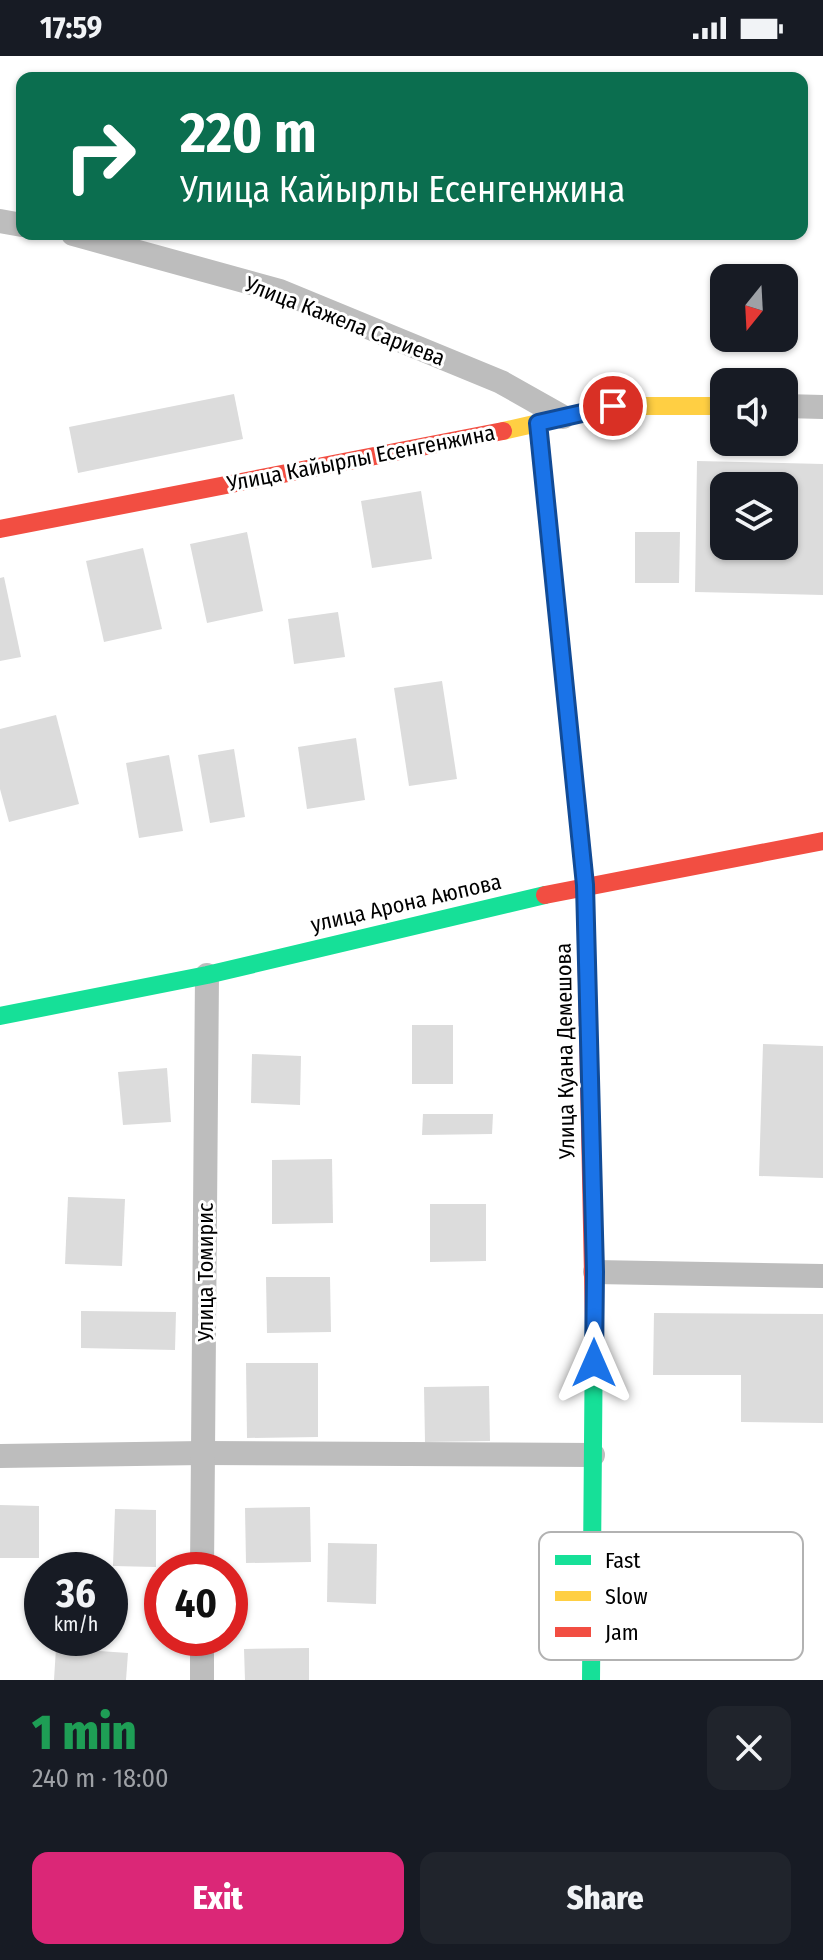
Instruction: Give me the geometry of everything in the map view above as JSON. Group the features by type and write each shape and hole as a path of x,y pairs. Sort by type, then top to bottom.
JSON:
{"street":[{"name":"Улица Кажела Сариева","path":"95,240 280,291 501,382 563,417"},
{"name":"Улица Кайырлы Есенгенжина","path":"0,529 613,406 710,406"},
{"path":"798,406 823,407"},
{"name":"Улица Куана Демешова","path":"538,423 585,885 595,1272 592,1532"},
{"name":"улица Арона Аюпова","path":"0,1016 207,975 585,885 823,841"},
{"name":"Улица Томирис","path":"202,1552 207,975"},
{"path":"595,1272 823,1276"},
{"path":"0,1456 203,1453 593,1455"},
{"path":"202,1656 202,1680"},
{"name":"Улица Куана Демешова","path":"591,1660 591,1680"}],"building":[{"path":"234,394 243,439 78,473 69,427"},
{"path":"697,461 823,464 823,595 695,592"},
{"path":"421,491 432,559 372,568 361,501"},
{"path":"247,532 263,611 207,623 190,544"},
{"path":"635,532 680,532 679,583 635,583"},
{"path":"143,548 162,629 104,642 86,561"},
{"path":"4,577 21,657 0,661 0,578"},
{"path":"338,612 345,657 294,664 288,619"},
{"path":"442,681 457,779 409,786 394,688"},
{"path":"56,715 79,804 9,822 0,789 0,729"},
{"path":"356,738 365,800 307,809 298,747"},
{"path":"234,749 245,817 210,823 198,755"},
{"path":"169,755 183,831 139,838 126,763"},
{"path":"412,1025 453,1025 453,1084 412,1084"},
{"path":"763,1044 823,1046 823,1178 759,1176"},
{"path":"252,1054 301,1056 300,1105 251,1103"},
{"path":"167,1068 171,1122 123,1125 118,1072"},
{"path":"423,1114 493,1114 492,1134 422,1135"},
{"path":"332,1159 333,1223 272,1224 272,1160"},
{"path":"68,1197 125,1199 122,1266 65,1264"},
{"path":"430,1204 486,1204 486,1261 430,1262"},
{"path":"266,1277 330,1277 331,1332 267,1333"},
{"path":"81,1311 176,1312 175,1350 81,1348"},
{"path":"654,1313 823,1314 823,1423 741,1422 741,1375 653,1375"},
{"path":"246,1363 318,1363 318,1437 247,1438"},
{"path":"489,1386 490,1441 425,1442 424,1387"},
{"path":"0,1505 39,1506 39,1552 24,1552 24,1558 0,1558"},
{"path":"310,1507 311,1562 248,1563 245,1508"},
{"path":"115,1509 156,1510 156,1552 144,1552 144,1567 128,1566 128,1552 113,1552"},
{"path":"328,1543 377,1544 376,1604 327,1602"},
{"path":"309,1648 309,1680 245,1680 244,1656 248,1656 248,1649"},
{"path":"56,1656 128,1656 126,1680 54,1680"}],"traffic: fast":[{"path":"538,423 580,837"},
{"path":"0,1016 207,975 545,895"},
{"path":"592,1532 594,1324"},
{"path":"591,1660 591,1680"}],"traffic: slow":[{"path":"503,431 613,406 710,406"}],"traffic: jam":[{"path":"0,529 503,431"},
{"path":"580,837 585,885 594,1324"},
{"path":"545,895 823,841"}],"route":[{"path":"594,1363 595,1272 585,885 538,423 613,406"}]}
